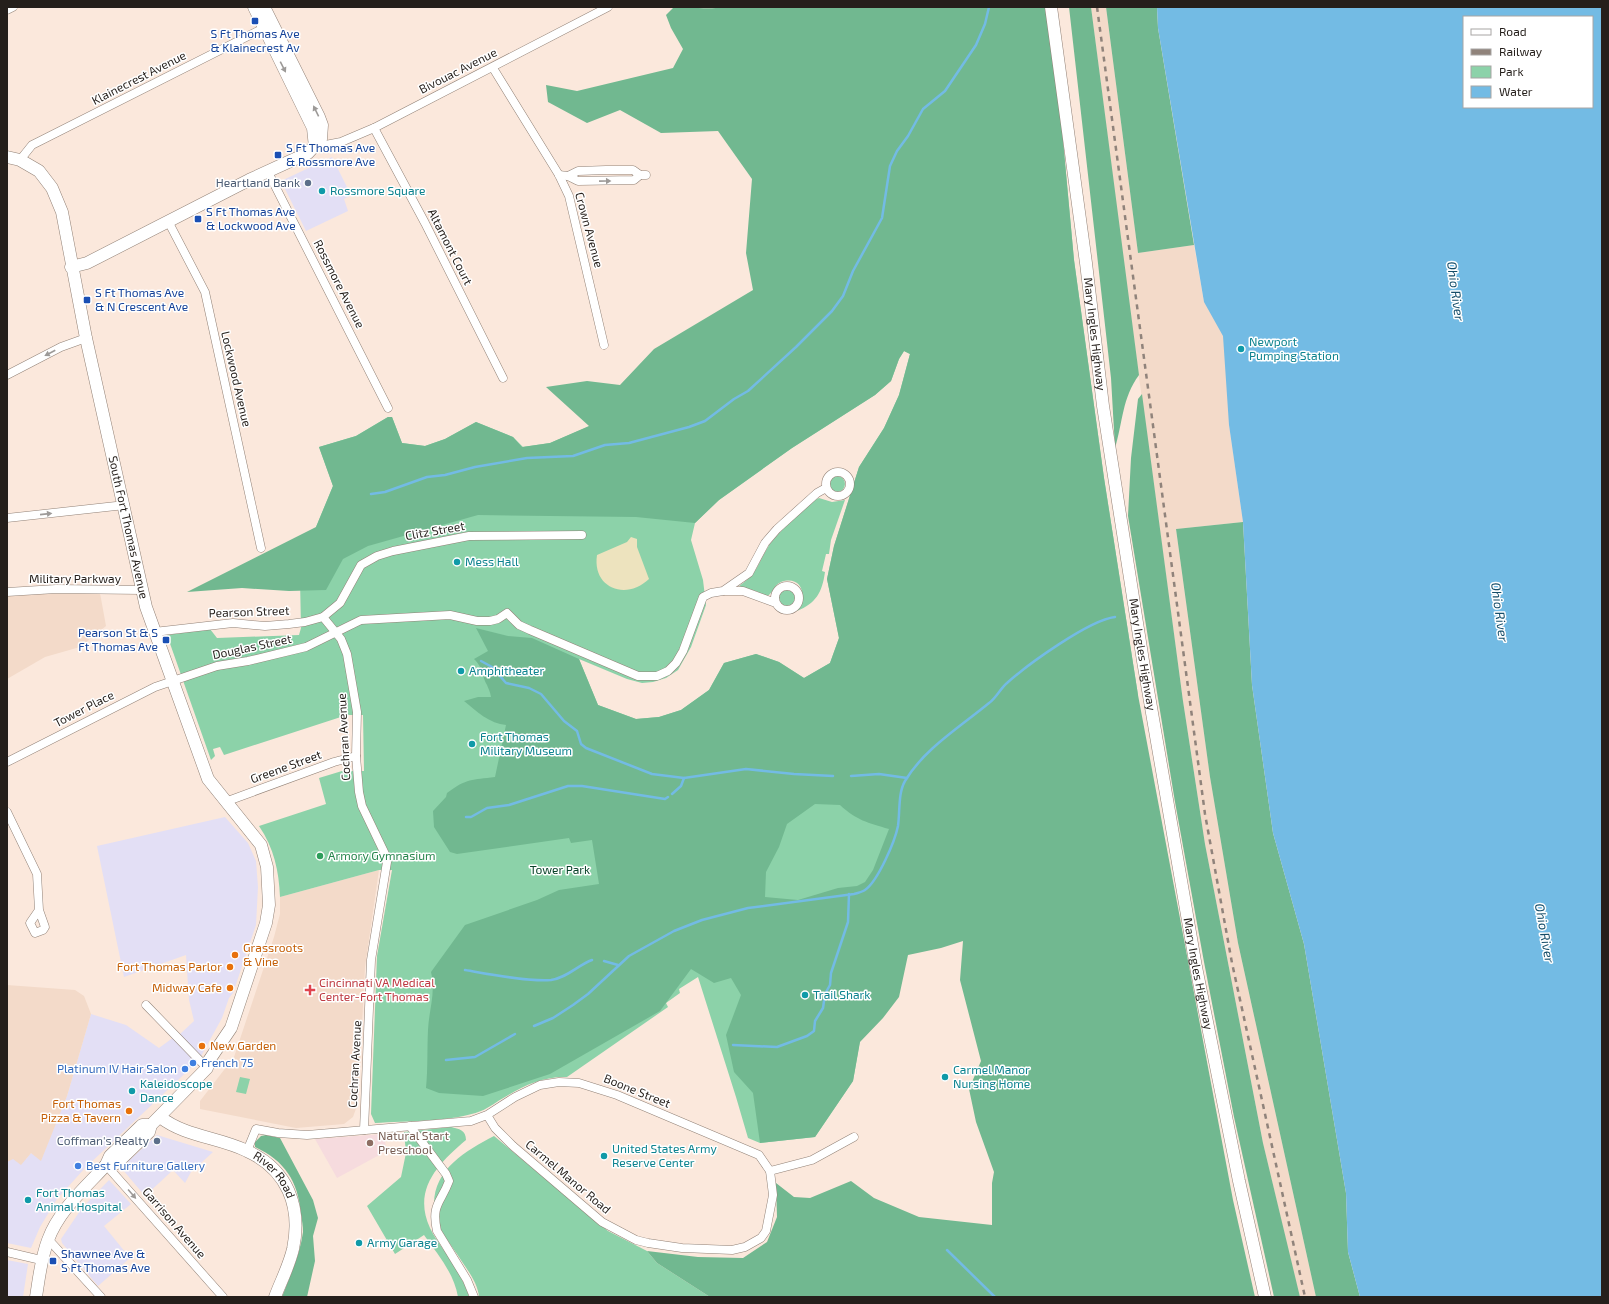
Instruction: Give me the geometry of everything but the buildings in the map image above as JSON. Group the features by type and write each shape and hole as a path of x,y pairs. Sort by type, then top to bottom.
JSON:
{"main road":[{"path":"71,267 87,262 308,153 321,139 322,125 268,26 254,7"},
{"path":"264,7 268,26"},
{"name":"Mary Ingles Highway","path":"1052,7 1086,262 1103,406 1143,661 1195,960 1239,1181 1266,1297"},
{"name":"South Fort Thomas Avenue","path":"7,157 20,160 39,171 56,196 62,212 71,267 86,338 142,590 154,632 208,779 261,845 267,867 269,905 264,933 231,1028 208,1062 206,1068 160,1117 150,1125 149,1132 117,1163 106,1165 66,1208 48,1239 41,1260 36,1297"},
{"name":"River Road","path":"160,1117 175,1128 247,1151 273,1167 281,1175 288,1187 295,1218 293,1247 288,1266 275,1297"}],"street":[{"path":"7,10 13,7"},
{"name":"Bivouac Avenue","path":"315,147 341,142 374,128 493,68 608,7"},
{"name":"Klainecrest Avenue","path":"20,160 32,145 268,26"},
{"name":"Crown Avenue","path":"493,68 559,175 568,196 574,214 604,345"},
{"name":"Altamont Court","path":"374,128 425,223 503,378"},
{"name":"Rossmore Avenue","path":"268,172 388,408"},
{"path":"559,175 568,176 578,181 634,180 643,175"},
{"name":"Lockwood Avenue","path":"168,221 205,292 261,548"},
{"path":"7,375 61,347 86,338"},
{"path":"323,616 336,634 362,620 450,615 490,621 498,619 507,613 519,625 620,670 638,676 657,676 668,672 676,663 683,651 703,597 723,591 750,573 766,543 777,528 816,493 826,488"},
{"path":"7,518 124,505"},
{"name":"Clitz Street","path":"323,616 340,603 360,565 377,556 393,551 469,536 582,535"},
{"name":"Military Parkway","path":"7,592 56,589 142,590"},
{"path":"723,591 743,592 773,602 775,599"},
{"name":"Pearson Street","path":"154,632 234,624 265,626 289,624 323,616"},
{"name":"Douglas Street","path":"173,681 218,666 248,661 306,647 336,634"},
{"name":"Cochran Avenue","path":"336,634 344,644 353,681 357,712 356,756 358,792 361,803 386,862 371,960 364,1130"},
{"name":"Tower Place","path":"7,762 139,694 173,681"},
{"name":"Greene Street","path":"225,802 334,762 356,756"},
{"path":"7,812 30,858 38,879 39,910"},
{"path":"146,1005 206,1068"},
{"name":"Boone Street","path":"488,1116 515,1098 540,1085 559,1082 579,1083 603,1089 759,1154 770,1171"},
{"path":"247,1151 256,1129 291,1135 471,1121 488,1116"},
{"name":"Carmel Manor Road","path":"488,1116 495,1128 513,1146 602,1222 636,1240 648,1244 713,1250 732,1250 754,1243 766,1231 770,1215 773,1195 770,1171"},
{"path":"410,1126 446,1174 449,1181 434,1212 435,1222 437,1231 467,1280 474,1297"},
{"path":"770,1171 812,1160 854,1136"},
{"name":"Garrison Avenue","path":"106,1165 223,1297"},
{"path":"48,1239 101,1297"},
{"path":"7,1252 41,1260"}],"shaded area":[{"path":"1091,7 1106,7 1138,253 1194,245 1204,302 1261,326 1229,425 1243,522 1176,529 1210,777 1238,943 1316,1297 1300,1297 1295,1279 1263,1143 1205,844 1183,701 1124,267"},
{"path":"332,157 351,195 344,199 348,211 306,231 281,181"},
{"path":"33,592 100,593 106,626 80,647 45,657 7,679 7,596"},
{"path":"225,817 248,843 256,861 258,887 256,925 233,993 229,998 222,1018 200,1058 179,1035 194,1021 189,1000 186,955 124,977 97,846"},
{"name":"Cincinnati VA Medical Center-Fort Thomas","path":"379,870 365,967 358,1103 353,1117 344,1124 296,1128 200,1109 200,1101 234,1057 274,937 280,914 280,897"},
{"path":"7,985 75,990 84,996 91,1014 67,1096 41,1161 31,1153 21,1165 13,1159 7,1162"},
{"path":"91,1014 126,1025 159,1048 174,1037 197,1062 85,1168 57,1199 40,1227 31,1248 7,1243 7,1162 13,1158 26,1159 31,1153 41,1160 67,1096"},
{"path":"384,1134 386,1148 383,1153 337,1178 315,1139"},
{"path":"157,1135 213,1152 191,1172 185,1183 173,1170 145,1196 122,1167"},
{"path":"109,1180 131,1204 104,1226 130,1258 98,1286 62,1243 61,1239 82,1208"},
{"path":"7,1260 28,1264 23,1297 7,1297"}],"green space":[{"name":"Tower Park","path":"674,7 1046,7 1061,119 1074,260 1104,478 1138,695 1233,1200 1255,1297 710,1297 657,1263 647,1251 698,1257 743,1258 767,1242 777,1217 776,1183 794,1197 810,1198 851,1181 874,1198 919,1217 992,1225 992,1183 994,1172 976,1122 969,1089 981,1061 960,980 963,941 941,948 908,955 899,997 883,1018 860,1042 853,1081 815,1137 760,1143 753,1093 734,1072 726,1035 741,995 731,978 714,983 691,969 660,1011 550,1074 483,1096 439,1093 426,1088 428,1030 433,994 431,972 465,925 537,900 559,890 599,884 592,840 571,843 569,838 457,854 450,852 434,827 433,811 446,797 447,793 465,782 475,779 495,777 506,725 489,720 464,701 478,697 491,697 481,669 474,659 488,651 476,628 508,636 532,638 579,659 598,705 636,719 659,717 681,710 709,690 724,663 756,654 779,662 804,678 830,663 839,638 827,579 834,546 859,467 884,428 899,395 910,354 904,351 899,359 891,381 875,395 792,448 719,500 695,523 636,517 478,515 368,546 343,559 326,590 289,591 242,588 187,592 316,527 333,486 319,447 356,436 388,417 392,417 402,443 425,446 445,439 476,422 513,437 522,447 550,443 589,426 546,387 587,381 620,385 654,349 753,290 746,253 752,179 718,131 661,133 620,110 587,123 548,102 546,85 577,91 673,68 683,49 671,28 666,15","holes":["815,804 840,805 851,814 863,820 889,829 873,870 865,882 857,886 838,888 798,900 765,897 766,872 779,847 787,824"]},
{"path":"1069,7 1091,7 1139,375 1129,392 1126,401 1115,448 1111,378"},
{"path":"1106,7 1157,7 1158,28 1194,245 1138,253"},
{"name":"Tower Park","path":"1061,119 1074,260 1104,478 1138,695 963,907 871,977 853,1081 815,1137 760,1143 748,1138 698,977 679,989 680,993 666,1003 668,1007 567,1077 551,1078 527,1085 484,1110 470,1115 443,1119 375,1123 371,1114 377,956 392,870 379,870 280,897 275,860 259,826 326,804 319,778 342,771 364,771 363,715 347,715 224,755 220,747 213,749 215,756 211,760 167,635 210,629 217,638 299,635 301,628 300,579 316,527 333,486 319,447 356,436 388,417 392,417 402,443 425,446 445,439 476,422 513,437 523,447 550,443 590,426","holes":["904,351 910,354 899,395 884,428 859,467 834,546 827,579 839,638 830,663 804,678 779,662 756,654 724,663 709,690 681,710 659,717 636,719 598,705 579,659 627,679 642,683 653,682 666,678 678,670 691,647 706,605 703,580 691,540 695,523 719,500 792,448 875,395 891,381 899,359"]},
{"path":"1142,394 1183,701 1205,844 1263,1143 1300,1297 1274,1297 1234,1117 1175,802 1128,516 1131,458 1138,399"},
{"path":"837,476 843,478 845,484 843,490 837,492 831,490 829,484 831,478"},
{"path":"819,498 832,502 845,500 831,540 829,554 826,554 822,571 825,572 822,586 813,601 797,611 802,599 802,593 801,588 794,581 778,583 770,594 765,597 758,592 739,586 754,573 768,547 777,536 807,506"},
{"path":"1243,522 1252,685 1273,833 1304,944 1346,1193 1348,1252 1360,1297 1316,1297 1238,943 1210,777 1176,529"},
{"path":"787,590 793,592 795,598 793,604 787,606 781,604 779,598 781,592"},
{"path":"240,1077 250,1079 246,1094 236,1092"},
{"path":"451,1127 459,1129 463,1132 466,1140 446,1158 431,1178 426,1189 424,1201 425,1214 430,1228 453,1264 469,1297 458,1297 449,1272 424,1235 395,1254 367,1206 401,1177 406,1153 404,1132"},
{"path":"266,1135 280,1138 313,1200 318,1218 313,1236 315,1261 307,1297 282,1297 300,1249 303,1226 297,1192 288,1173 274,1159 255,1147 255,1142 261,1136"},
{"path":"494,1136 608,1231 647,1251 657,1263 710,1297 479,1297 474,1280 444,1235 436,1220 434,1200 437,1187 442,1176 450,1166 471,1149"}],"sand":[{"path":"631,537 637,539 637,547 649,579 640,586 630,589 621,590 612,588 605,583 600,576 597,566 597,555 627,542"}],"water":[{"name":"Ohio River","path":"1157,7 1602,7 1602,1297 1360,1297 1348,1252 1346,1193 1304,944 1273,833 1252,685 1243,522 1229,425 1223,336 1204,302 1158,28"}],"waterway":[{"path":"371,494 385,492 427,477 445,475 475,467 527,458 573,456 605,445 629,443 689,427 705,421 734,399 748,391 796,347 832,311 843,296 853,271 882,218 890,166 897,151 908,136 923,109 945,91 976,45 985,24 989,7"},
{"path":"534,1026 553,1018 588,994 629,956 674,931 702,920 748,908 854,894 865,890 880,870 893,841 898,826 900,797 905,781 922,759 943,739 991,701 1016,675 1043,655 1090,626 1115,617"},
{"path":"481,661 492,667 506,683 529,688 541,694 564,721 577,731 581,744 586,748 652,774 684,778 746,769 833,776"},
{"path":"851,776 879,774 907,778"},
{"path":"672,794 681,786 684,778"},
{"path":"466,817 471,817 487,808 509,805 568,786 582,786 665,799 668,797"},
{"path":"733,1045 777,1047 807,1036 814,1031 815,1021 823,1008 825,994 830,985 831,973 848,922 849,894"},
{"path":"465,970 520,979 551,980 562,977 592,960"},
{"path":"604,961 618,965"},
{"path":"446,1060 475,1057 515,1034"},
{"path":"947,1250 995,1297"}],"railway":[{"path":"1097,7 1205,814 1232,963 1305,1297"}],"place":[{"name":"S Ft Thomas Ave & Klainecrest Av","path":"255,21"},
{"name":"S Ft Thomas Ave & Rossmore Ave","path":"278,155"},
{"name":"Heartland Bank","path":"308,183"},
{"name":"Rossmore Square","path":"322,191"},
{"name":"S Ft Thomas Ave & Lockwood Ave","path":"198,219"},
{"name":"S Ft Thomas Ave & N Crescent Ave","path":"87,300"},
{"name":"Newport Pumping Station","path":"1241,349"},
{"name":"Mess Hall","path":"457,562"},
{"name":"Pearson St & S Ft Thomas Ave","path":"166,640"},
{"name":"Amphitheater","path":"461,671"},
{"name":"Fort Thomas Military Museum","path":"472,744"},
{"name":"Armory Gymnasium","path":"320,856"},
{"name":"Grassroots & Vine","path":"235,955"},
{"name":"Fort Thomas Parlor","path":"230,967"},
{"name":"Midway Cafe","path":"230,988"},
{"name":"Cincinnati VA Medical Center-Fort Thomas","path":"310,990"},
{"name":"Trail Shark","path":"805,995"},
{"name":"New Garden","path":"202,1046"},
{"name":"French 75","path":"193,1063"},
{"name":"Platinum IV Hair Salon","path":"185,1069"},
{"name":"Carmel Manor Nursing Home","path":"945,1077"},
{"name":"Kaleidoscope Dance","path":"132,1091"},
{"name":"Fort Thomas Pizza & Tavern","path":"129,1111"},
{"name":"Coffman's Realty","path":"157,1141"},
{"name":"Natural Start Preschool","path":"370,1143"},
{"name":"United States Army Reserve Center","path":"604,1156"},
{"name":"Best Furniture Gallery","path":"78,1166"},
{"name":"Fort Thomas Animal Hospital","path":"28,1200"},
{"name":"Army Garage","path":"359,1243"},
{"name":"Shawnee Ave & S Ft Thomas Ave","path":"53,1261"}]}
